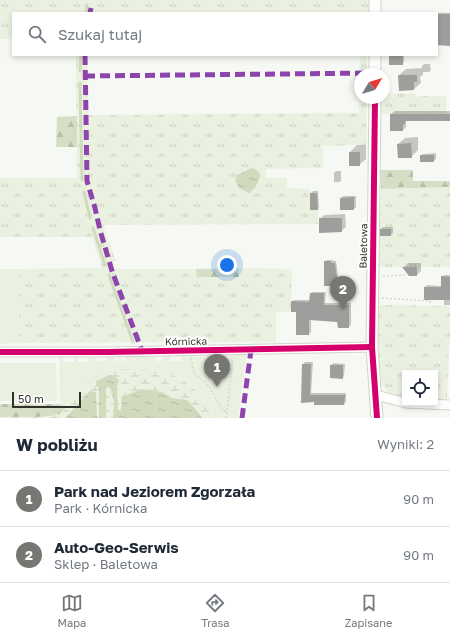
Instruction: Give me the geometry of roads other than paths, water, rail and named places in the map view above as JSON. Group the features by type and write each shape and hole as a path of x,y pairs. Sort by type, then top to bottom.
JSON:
{"street":[{"path":"375,0 375,12"},
{"path":"375,56 375,68"},
{"name":"Baletowa","path":"375,104 372,346 377,418"},
{"name":"Kórnicka","path":"0,352 191,351 372,346"},
{"path":"376,395 406,403 450,405"}],"water":[{"path":"252,168 257,170 260,174 257,185 249,193 239,188 235,180 237,175"},
{"path":"109,375 113,375 119,380 117,387 118,410 121,410 122,397 142,389 162,392 172,398 187,400 202,418 113,418 114,402 110,388 108,387 106,388 106,418 99,418 99,388 96,386 96,381"},
{"path":"90,391 96,392 97,418 65,418"}],"waterway":[{"path":"86,12 87,5"},
{"path":"80,71 81,56"},
{"path":"80,83 82,180"},
{"path":"84,192 90,218"},
{"path":"93,228 105,265"},
{"path":"109,275 133,342"}],"place":[{"name":"Auto-Geo-Serwis","path":"343,309"},
{"name":"Park nad Jeziorem Zgorzała","path":"217,387"}]}
